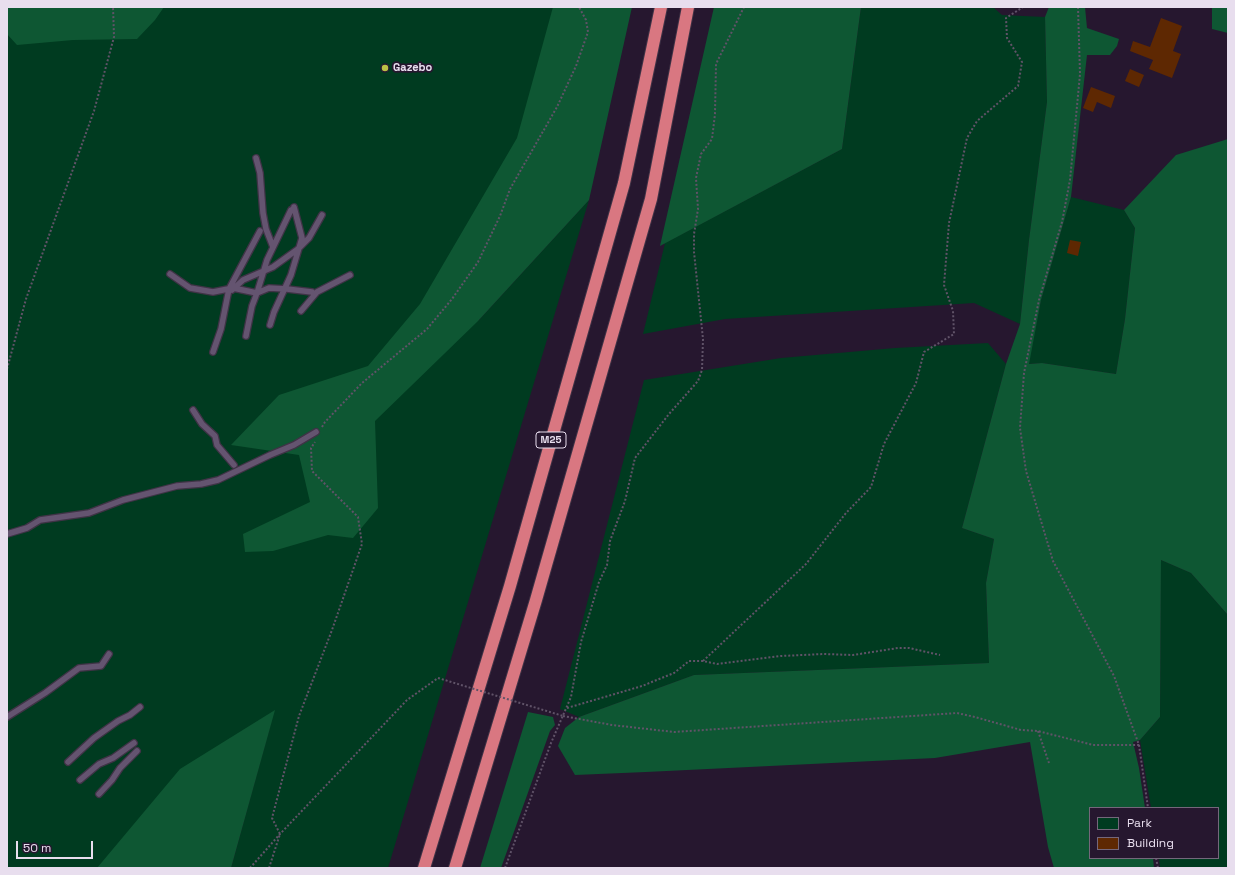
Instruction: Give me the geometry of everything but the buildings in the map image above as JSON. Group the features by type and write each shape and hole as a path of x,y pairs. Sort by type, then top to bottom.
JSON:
{"highway":[{"name":"M25","path":"424,868 510,586 624,183 661,7"},
{"name":"M25","path":"455,868 536,600 651,199 688,7"}],"lane":[{"path":"256,158 260,173 262,213 273,247"},
{"path":"246,336 252,306 264,270 273,247 293,208 302,238 286,289 274,312 270,325"},
{"path":"230,291 243,280 273,267 298,249 309,238 322,215"},
{"path":"213,352 221,329 230,291 260,231"},
{"path":"170,274 190,288 213,292 230,291 257,293 269,288 312,292"},
{"path":"301,311 316,292 350,275"},
{"path":"193,410 202,424 215,436 217,445 234,465"},
{"path":"7,534 27,528 40,520 89,513 123,500 177,486 201,484 218,480 294,445 319,430"},
{"path":"7,717 45,693 79,668 101,666 109,654"},
{"path":"68,762 94,738 140,707"},
{"path":"80,780 99,764 113,758 134,743"},
{"path":"99,794 112,780 120,768 138,751"}],"path":[{"path":"7,369 26,299 94,111 114,37 113,7"},
{"path":"319,430 362,383 427,329 452,299 478,262 500,216 510,189 557,107 576,66 588,32 586,20 579,7"},
{"path":"505,868 551,743 571,697 581,642 599,582 607,565 610,541 625,501 635,458 669,414 698,382 702,370 703,339 694,252 694,234 698,209 696,178 701,154 712,139 715,114 716,64 744,7"},
{"path":"703,661 806,564 846,513 871,487 884,444 916,383 924,352 954,334 953,311 944,285 949,223 967,138 977,121 1018,86 1022,62 1007,38 1006,18 1023,7"},
{"path":"1078,7 1080,74 1070,180 1062,222 1039,300 1024,372 1020,428 1026,471 1052,561 1114,676 1139,745 1148,807"},
{"path":"269,868 280,834 272,818 299,716 332,630 362,544 358,517 312,470 311,448 315,442"},
{"path":"567,708 642,686 674,673 689,661 703,661 717,664 781,656 824,654 853,656 898,648 909,648 940,655"},
{"path":"250,868 280,834 407,700 438,678 563,716 612,725 674,732 957,713 976,716 1021,730 1038,731 1093,745 1139,745"},
{"path":"1038,731 1049,763"}],"green space":[{"path":"7,7 580,7 478,321 589,200 388,868 231,868 271,723 152,868 7,868"},
{"path":"7,7 164,7 155,20 137,39 73,40 17,45 7,34"},
{"path":"553,7 632,7 589,200 478,321 375,421 378,508 353,538 328,535 273,551 245,552 243,534 310,502 299,455 231,445 279,395 368,366 420,304 517,138"},
{"path":"714,7 861,7 842,149 660,246"},
{"path":"861,7 993,7 1002,15 1045,17 1047,102 1029,240 1020,324 974,303 725,319 643,334 665,243 842,149"},
{"path":"1049,7 1085,7 1087,28 1119,39 1117,46 1110,55 1087,55 1071,197 1041,300 1029,364 1042,363 1116,374 1125,319 1135,228 1124,210 1176,155 1228,139 1228,615 1191,573 1161,560 1160,717 1140,740 1133,742 1139,768 1145,807 1089,807 1089,859 1153,859 1154,868 1054,868 1048,847 1030,742 935,758 575,775 558,746 565,728 579,717 694,675 989,663 986,583 994,539 962,528 1006,364 1020,324 1029,240 1047,102 1045,17"},
{"path":"1212,7 1228,7 1228,33 1212,29"},
{"path":"1071,197 1124,210 1135,228 1125,319 1116,374 1042,363 1028,364 1041,300"},
{"path":"988,343 1006,364 962,528 994,539 986,583 989,663 694,675 579,717 560,709 644,380 781,358 895,348"},
{"path":"1161,560 1191,573 1228,615 1228,868 1160,868 1159,859 1219,859 1219,807 1151,807 1140,740 1160,717"},
{"path":"275,710 231,868 97,868 180,769"},
{"path":"528,712 553,717 555,725 550,731 501,868 480,868"}],"place":[{"name":"Gazebo","path":"385,68"}]}
